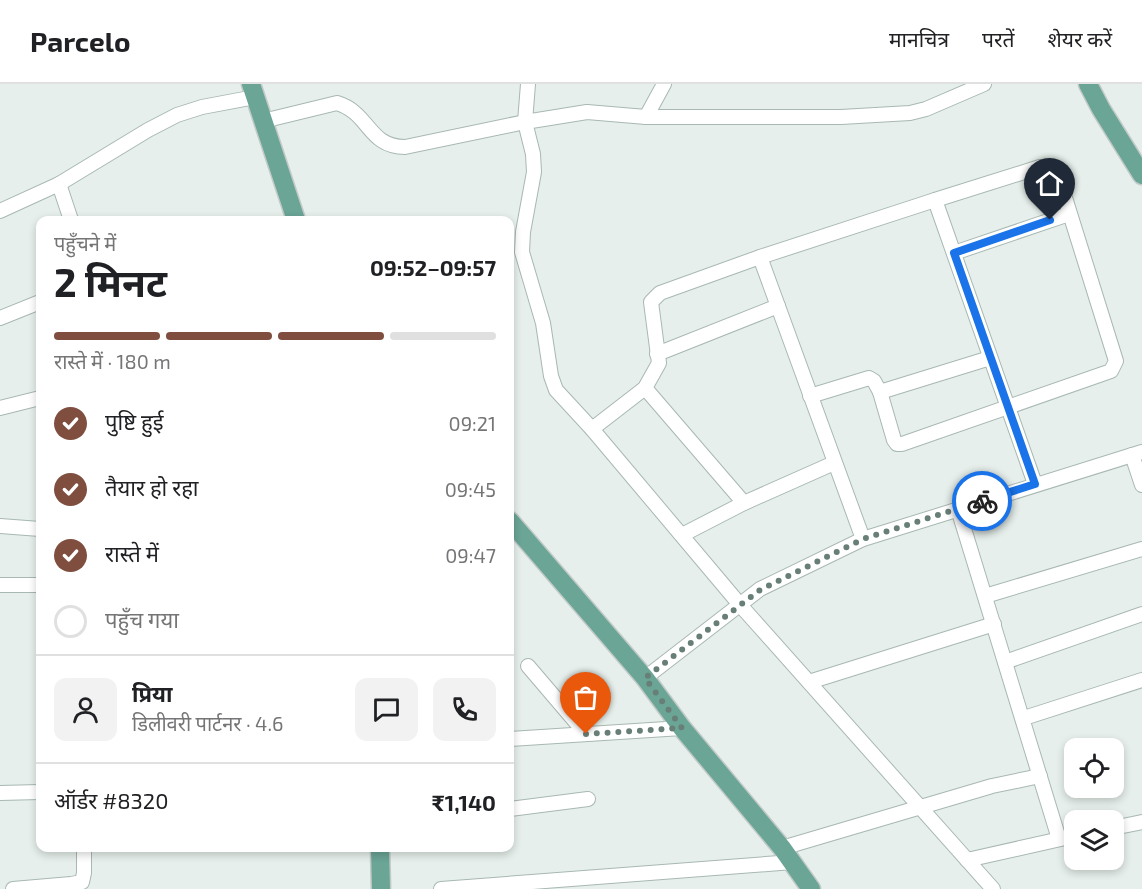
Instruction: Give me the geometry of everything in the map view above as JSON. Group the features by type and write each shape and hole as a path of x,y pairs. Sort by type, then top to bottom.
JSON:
{"main road":[{"path":"1088,84 1142,175"},
{"path":"253,90 295,216"},
{"path":"514,526 645,678 682,728 787,855 811,889"},
{"path":"380,852 381,889"}],"street":[{"path":"528,84 525,122 533,154 534,172 523,232 522,252 543,323 551,376 556,390 592,429 741,606 993,889"},
{"path":"646,117 664,84"},
{"path":"263,121 337,103 348,106 381,142 393,147 405,147 525,122 587,112 646,117 841,117 910,113 926,109 984,84"},
{"path":"0,211 59,184 177,115 253,90"},
{"path":"592,429 645,388 659,363 651,303 660,293 760,257 935,200 1040,167 1051,167 1060,179 1116,361 1111,372 902,444 897,444 894,440 880,392 874,381 869,378 810,396"},
{"path":"59,184 70,216"},
{"path":"935,200 1035,484"},
{"path":"954,253 1070,214"},
{"path":"760,257 863,539"},
{"path":"0,318 36,304"},
{"path":"657,354 778,306"},
{"path":"880,392 990,358"},
{"path":"645,388 744,503"},
{"path":"0,408 36,399"},
{"path":"645,678 760,590 863,539 1137,453 1142,485"},
{"path":"682,535 744,503 834,463"},
{"path":"958,509 1024,718 1059,839"},
{"path":"0,526 36,529"},
{"path":"985,596 1142,549"},
{"path":"0,585 36,585"},
{"path":"1005,662 1142,614"},
{"path":"809,682 994,624"},
{"path":"528,666 586,734"},
{"path":"1024,718 1142,680"},
{"path":"514,739 682,728"},
{"path":"441,889 550,885 787,855 920,807 992,786 1040,776"},
{"path":"0,793 36,792"},
{"path":"514,808 588,799"},
{"path":"1124,826 1142,822"},
{"path":"967,860 1064,838"},
{"path":"13,889 82,885 84,852"}],"way so far":[{"path":"586,734 682,728 645,678 760,590 863,539 982,501"}],"route":[{"path":"982,501 1035,484 954,253 1050,220"}]}
